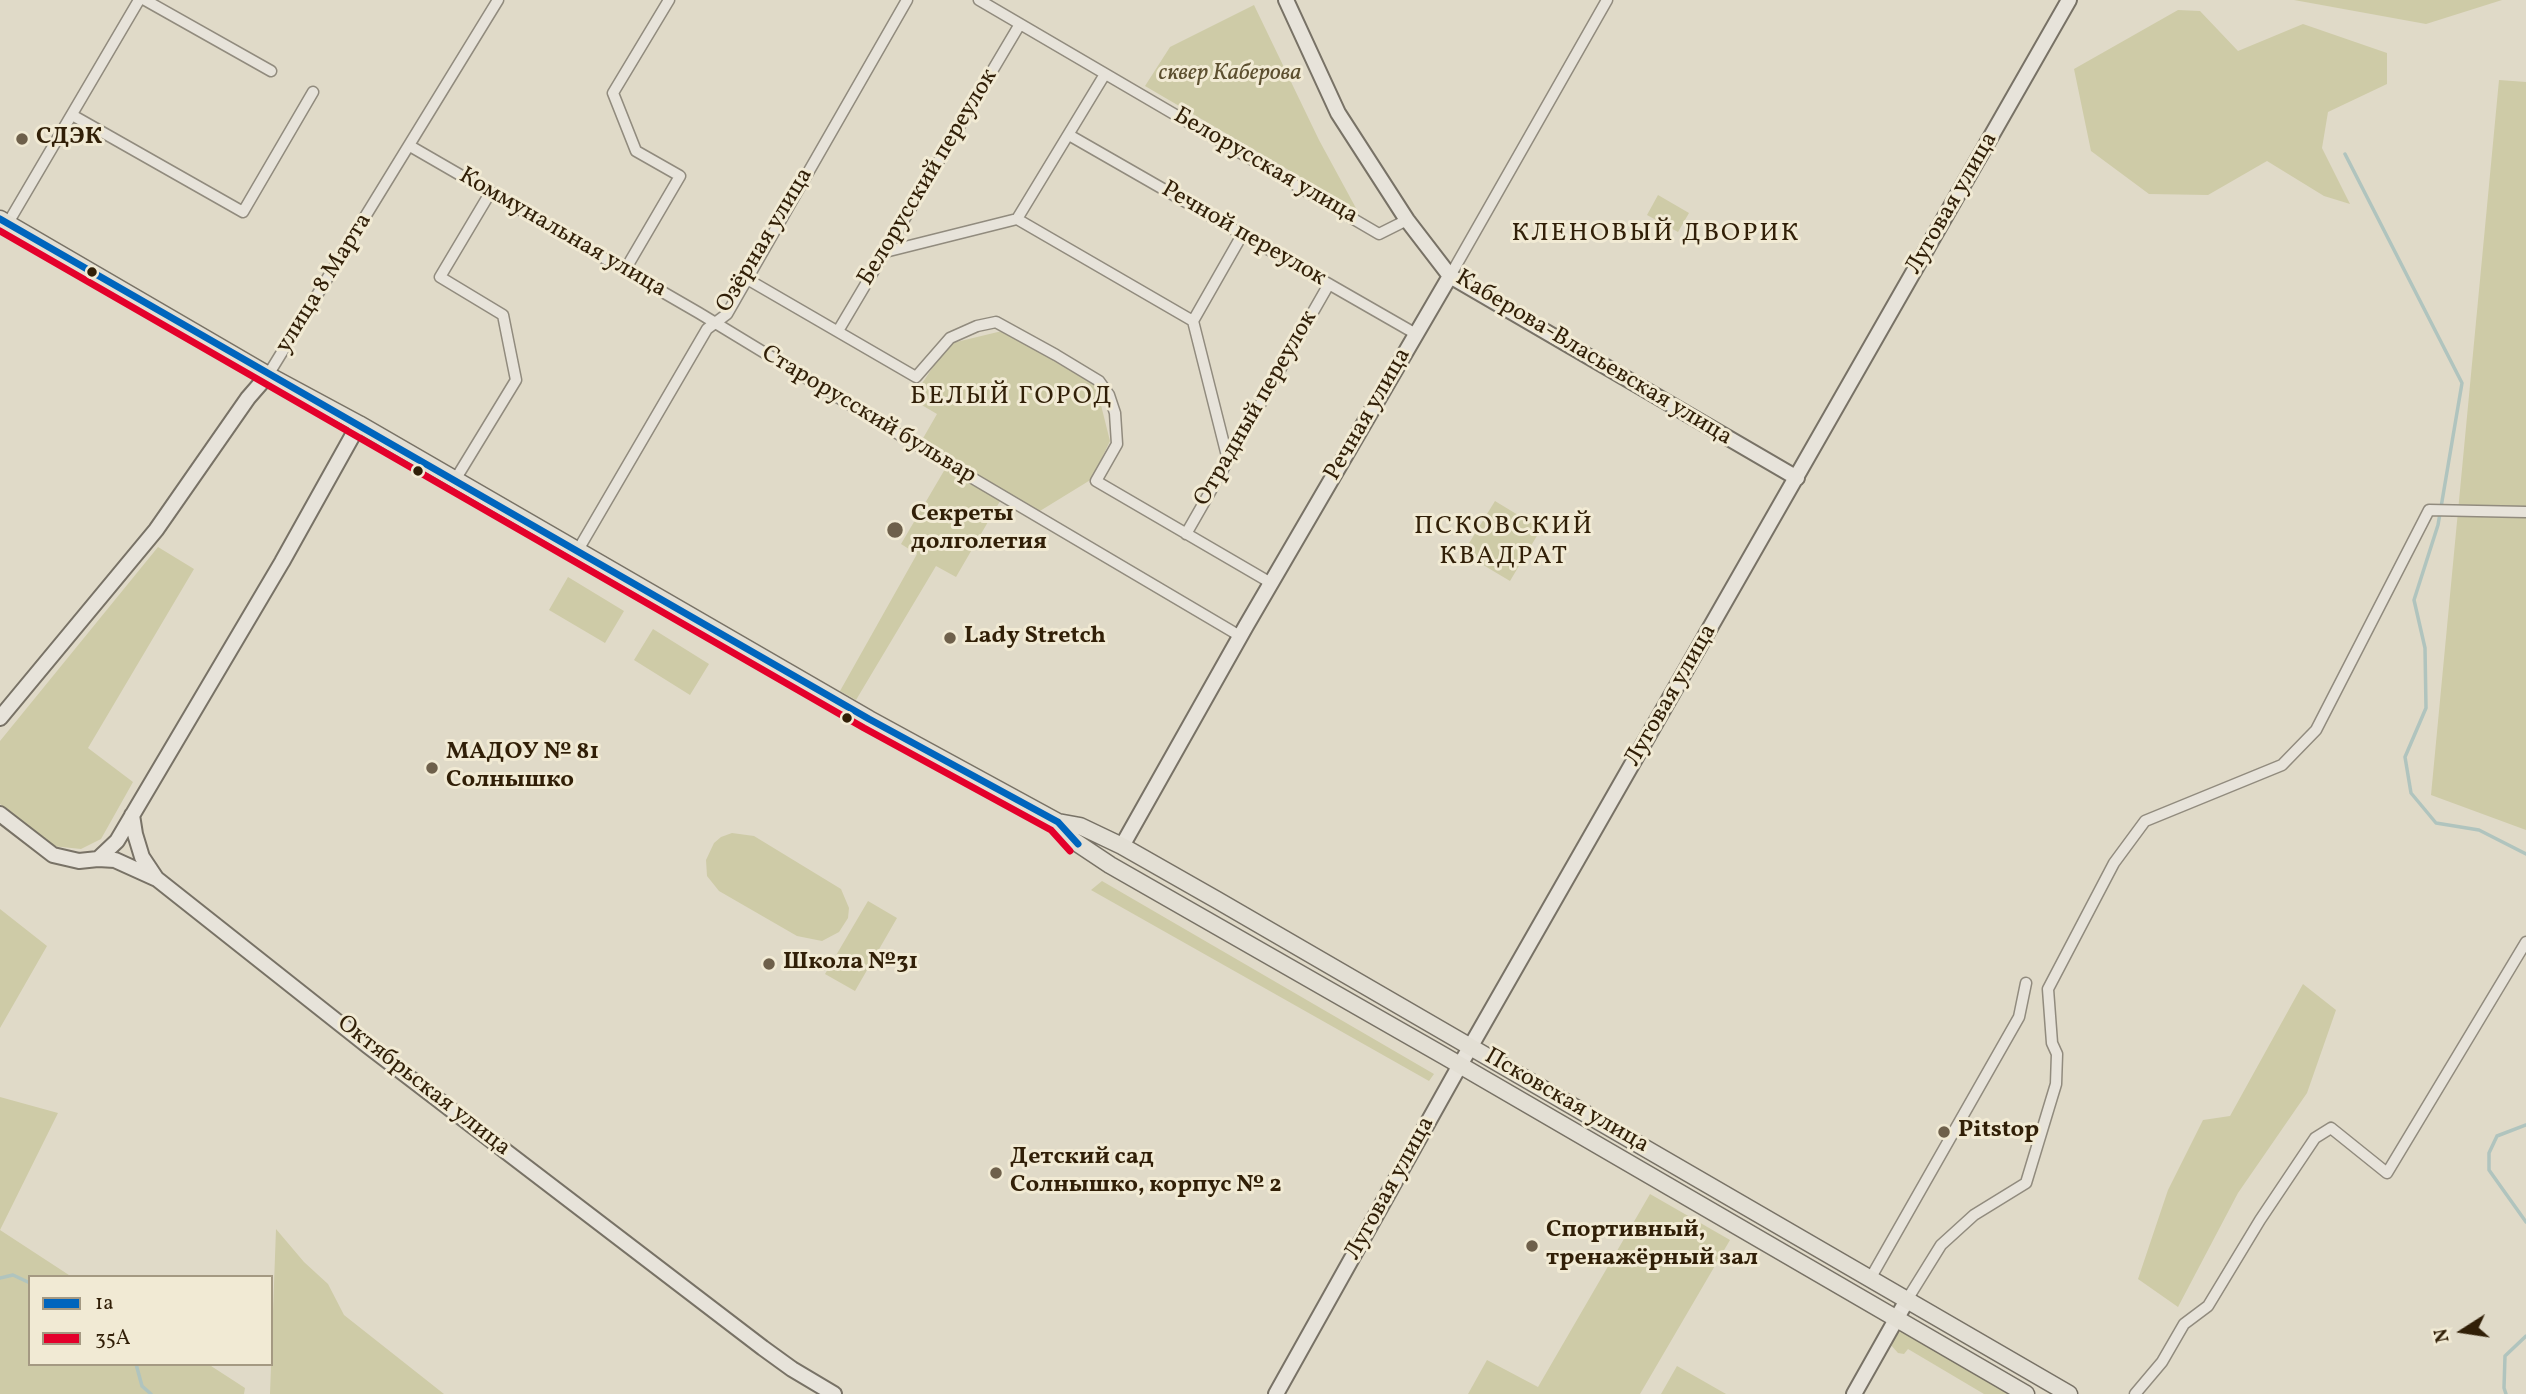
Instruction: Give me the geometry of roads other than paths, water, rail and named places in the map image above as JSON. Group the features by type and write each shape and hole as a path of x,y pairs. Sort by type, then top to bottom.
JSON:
{"main road":[{"name":"Псковская улица","path":"4,221 869,719 1058,822 1080,826 1122,846 2069,1394"},
{"name":"Псковская улица","path":"1058,822 1071,839 1098,858 2026,1394"},
{"path":"1204,919 1218,916 1220,908 1217,900"}],"street":[{"path":"4,221 72,115 139,0"},
{"path":"145,0 271,71"},
{"name":"улица 8 Марта","path":"0,718 156,530 248,398 268,375 498,0"},
{"path":"625,270 680,176 636,151 613,93 669,0"},
{"name":"Озёрная улица","path":"578,550 708,329 727,314 907,0"},
{"name":"Белорусская улица","path":"979,0 1379,233 1407,220"},
{"name":"Каберова-Власьевская улица","path":"1286,0 1338,113 1407,220 1450,276 1797,478"},
{"name":"Речная улица","path":"1122,846 1607,0"},
{"name":"Луговая улица","path":"1276,1394 1460,1065 2069,0"},
{"name":"Белорусский переулок","path":"838,331 1020,24"},
{"path":"1017,219 1105,74"},
{"path":"72,115 243,212 313,92"},
{"name":"Речной переулок","path":"1069,135 1416,334"},
{"name":"Коммунальная улица","path":"410,146 714,323"},
{"path":"455,480 516,380 503,315 440,277 490,193"},
{"path":"885,252 1017,219 1193,321"},
{"path":"1228,460 1193,321 1242,235"},
{"path":"747,279 916,377 950,338 977,326 996,322 1056,355 1099,381 1109,395 1115,413 1117,444 1096,481 1271,583"},
{"name":"Отрадный переулок","path":"1186,534 1329,284"},
{"name":"Старорусский бульвар","path":"714,323 1240,636"},
{"path":"98,859 117,841 282,562 359,424"},
{"path":"1854,1394 1906,1300 1941,1245 1974,1215 2026,1183 2056,1084 2057,1054 2052,1043 2048,989 2114,863 2144,821 2282,765 2316,730 2429,510 2526,513"},
{"name":"Октябрьская улица","path":"0,814 53,855 79,861 115,860 157,879 368,1046 763,1348 834,1394"},
{"path":"132,815 142,858 157,879"},
{"path":"2135,1394 2162,1362 2184,1324 2208,1306 2260,1220 2315,1138 2331,1128 2387,1173 2526,942"},
{"path":"1870,1279 2019,1017 2026,983"}],"waterway":[{"path":"2345,154 2462,383 2438,525 2414,600 2425,648 2426,708 2405,757 2411,793 2436,823 2479,830 2526,854"},
{"path":"2526,1125 2497,1136 2489,1153 2489,1170 2526,1222"},
{"path":"0,1278 13,1275 28,1282"},
{"path":"2506,1394 2505,1356 2526,1336"},
{"path":"137,1366 142,1386 151,1394"}],"place":[{"name":"СДЭК","path":"22,139"},
{"name":"Секреты долголетия","path":"895,530"},
{"name":"Lady Stretch","path":"950,638"},
{"name":"МАДОУ № 81 Солнышко","path":"432,768"},
{"name":"Школа №31","path":"769,964"},
{"name":"Pitstop","path":"1944,1132"},
{"name":"Детский сад Солнышко, корпус № 2","path":"996,1173"},
{"name":"Спортивный, тренажёрный зал","path":"1532,1246"}],"district":[{"name":"КЛЕНОВЫЙ ДВОРИК","path":"1656,235"},
{"name":"БЕЛЫЙ ГОРОД","path":"1012,398"},
{"name":"ПСКОВСКИЙ КВАДРАТ","path":"1504,543"}],"park label":[{"name":"сквер Каберова","path":"1230,75"}]}
